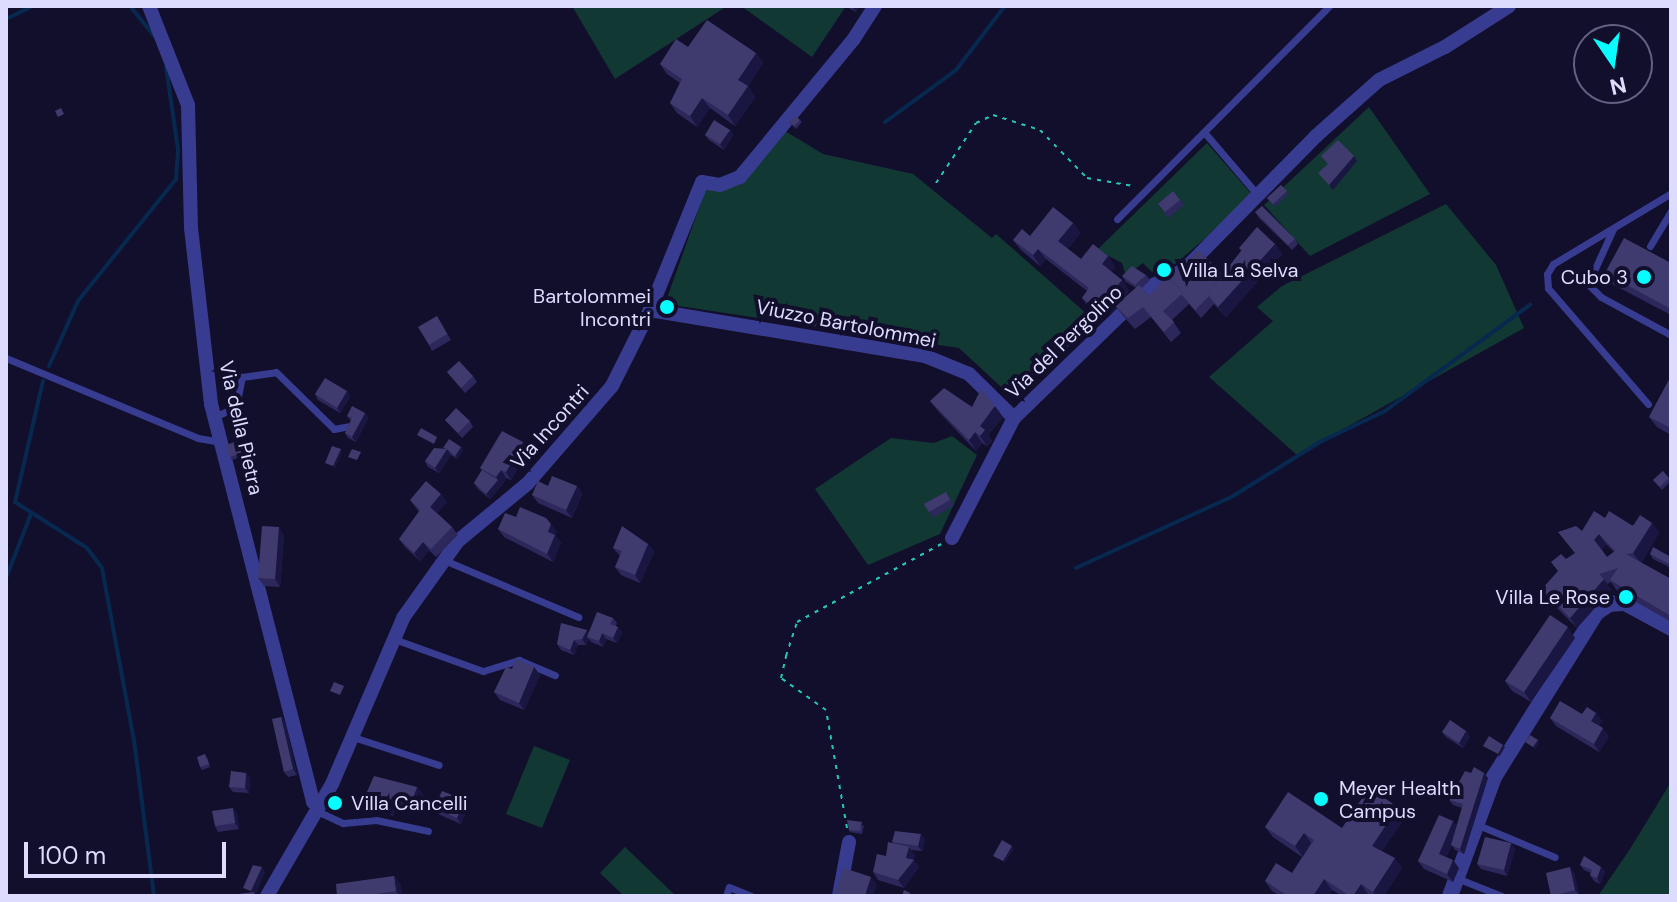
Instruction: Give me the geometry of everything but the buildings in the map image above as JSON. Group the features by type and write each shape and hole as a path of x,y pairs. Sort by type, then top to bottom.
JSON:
{"street":[{"name":"Via della Pietra","path":"149,6 188,105 191,228 212,411 313,802 318,808"},
{"name":"Via Incontri","path":"267,896 318,808 394,639 444,560 458,541 528,483 574,435 612,386 650,310 702,182 720,185 740,177 853,40 875,6"},
{"name":"Via del Pergolino","path":"952,538 1014,418 1149,287 1184,270 1260,197 1316,136 1379,80 1445,47 1509,6"},
{"name":"Viuzzo Bartolommei","path":"650,310 925,356 969,374 1014,418"},
{"path":"1450,896 1459,879 1494,777 1599,611 1625,603 1671,628"},
{"path":"839,896 849,842"}],"lane":[{"path":"1117,219 1329,6"},
{"path":"1204,132 1260,197"},
{"path":"1648,404 1548,288 1547,274 1553,264 1671,193"},
{"path":"1650,246 1671,211"},
{"path":"1614,227 1588,284 1601,297 1671,335"},
{"path":"6,358 198,438 220,442"},
{"path":"212,411 236,407 242,377 263,371 285,376 334,429 349,426"},
{"path":"444,560 578,617"},
{"path":"394,639 483,671 519,660 555,675"},
{"path":"351,736 439,765"},
{"path":"318,808 343,823 376,820 428,831"},
{"path":"1478,825 1555,857"},
{"path":"1459,879 1502,896"},
{"path":"726,896 729,887 751,896"}],"path":[{"path":"936,183 976,123 993,115 1040,130 1087,178 1112,186 1150,186"},
{"path":"849,842 826,710 781,678 797,622 952,538"}],"green space":[{"path":"572,6 727,6 615,79"},
{"path":"741,6 846,6 812,57"},
{"path":"1369,107 1430,194 1310,256 1264,205"},
{"path":"785,131 823,154 913,174 992,238 996,234 1096,322 1012,397 959,348 665,304 706,188 724,189"},
{"path":"1207,143 1254,197 1175,264 1152,272 1143,263 1126,276 1122,263 1097,250"},
{"path":"1446,204 1496,265 1524,328 1297,455 1209,377 1273,321 1257,307 1282,286"},
{"path":"952,436 977,455 940,534 868,565 815,489 891,438 934,443"},
{"path":"534,746 570,760 542,828 506,814"},
{"path":"1671,782 1671,896 1598,896 1630,849"},
{"path":"625,847 676,896 624,896 600,873"}],"waterway":[{"path":"6,19 33,6"},
{"path":"130,6 154,36"},
{"path":"885,122 956,70 1005,6"},
{"path":"49,366 78,301 176,179 178,149 166,67"},
{"path":"1076,568 1233,496 1320,442 1385,411 1530,305"},
{"path":"43,381 15,502 87,548 102,568 134,740 154,896"},
{"path":"6,578 31,514"}],"place":[{"name":"Villa La Selva","path":"1164,270"},
{"name":"Cubo 3","path":"1644,277"},
{"name":"Bartolommei Incontri","path":"667,307"},
{"name":"Villa Le Rose","path":"1626,597"},
{"name":"Meyer Health Campus","path":"1321,799"},
{"name":"Villa Cancelli","path":"335,803"}]}
